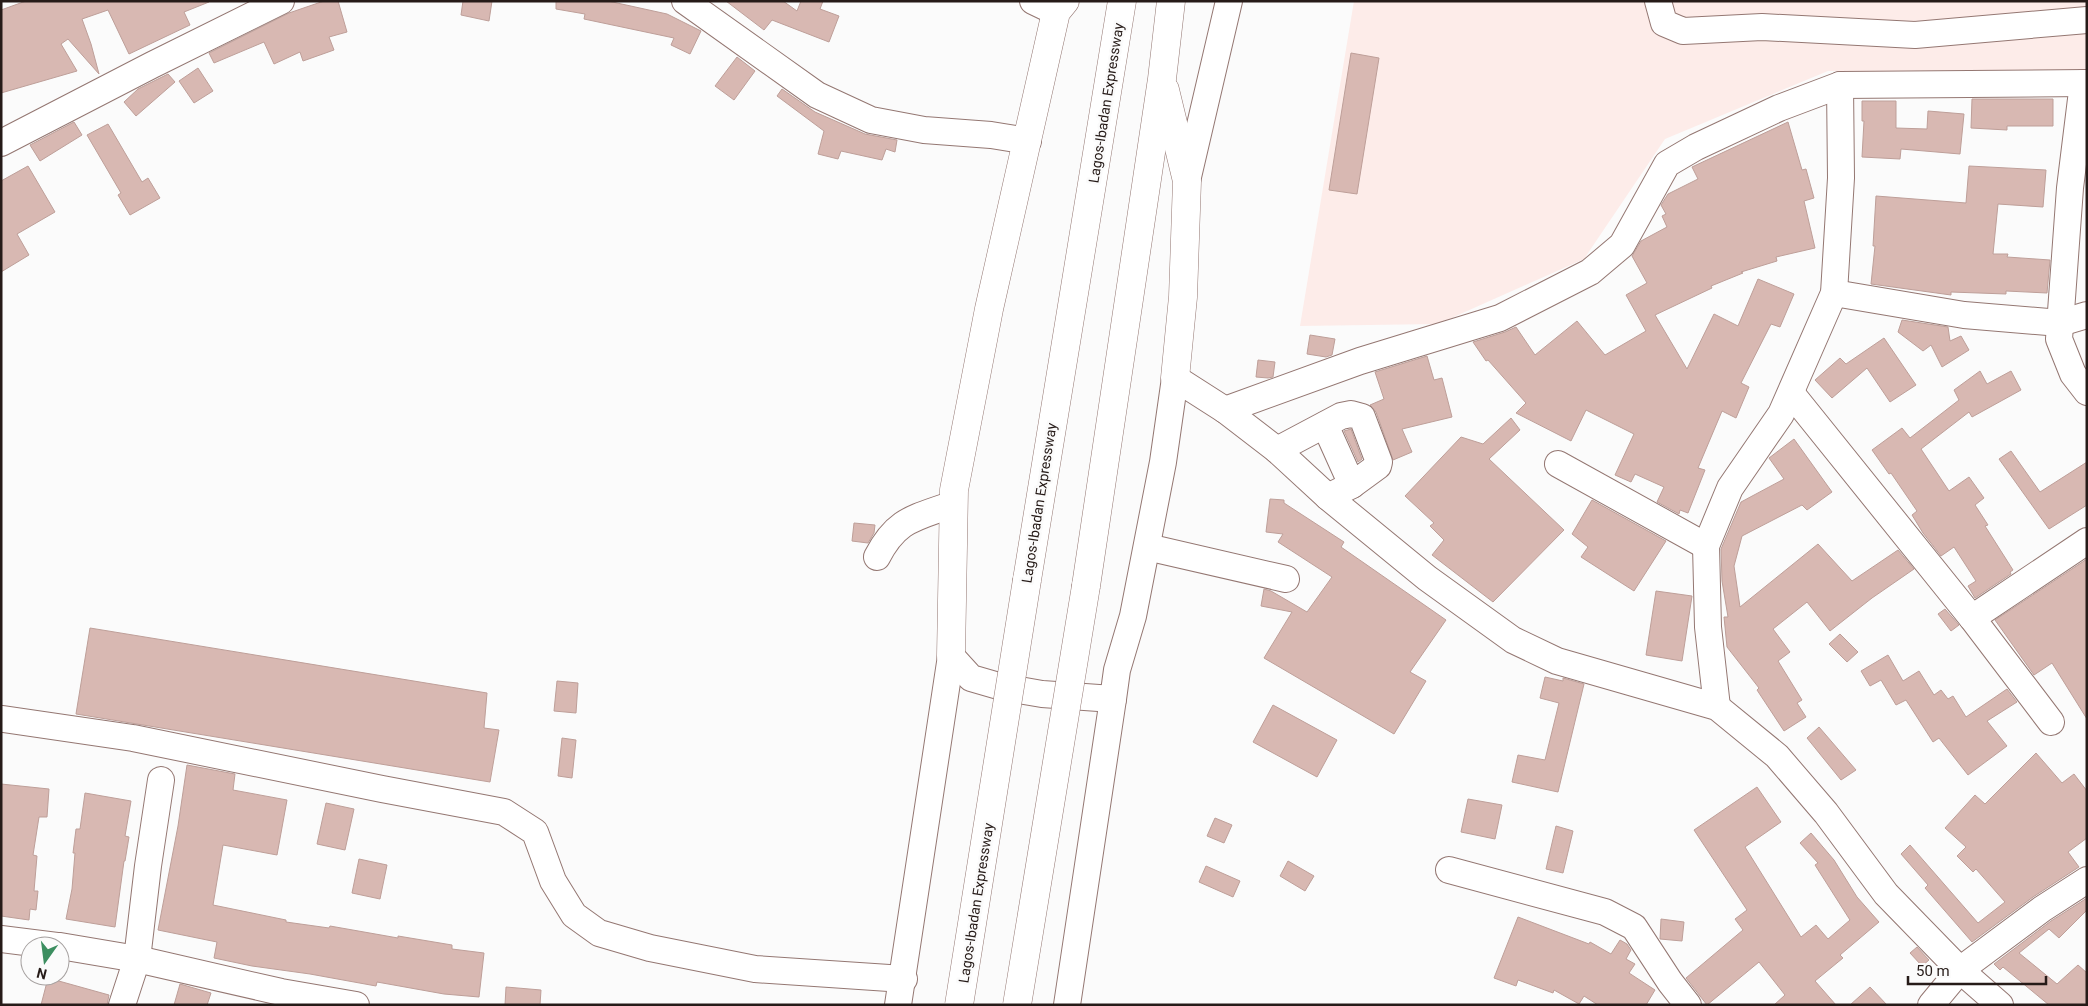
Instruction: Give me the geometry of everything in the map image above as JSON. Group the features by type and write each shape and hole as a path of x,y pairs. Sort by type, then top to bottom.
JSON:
{"highway":[{"name":"Lagos-Ibadan Expressway","path":"959,1005 1122,1"},
{"path":"1017,1005 1086,586 1162,79 1171,1"},
{"path":"951,656 954,490 989,309 1028,141 1051,5"},
{"path":"1162,79 1187,181 1183,297 1175,378"}],"street":[{"path":"1,143 143,69 281,1"},
{"path":"685,1 817,95 871,120 924,130 991,135 1028,141"},
{"path":"1187,181 1229,1"},
{"path":"1658,1 1664,23 1684,31 1762,27 1915,35 2087,20"},
{"path":"1225,410 1360,361 1500,318 1590,272 1622,245 1667,164 1696,147 1779,108 1840,85 2085,83 2070,188 2059,339 2073,374 2087,392"},
{"path":"1718,707 1708,627 1706,546 1730,488 1781,414 1834,293 1841,178 1840,85"},
{"path":"1834,293 1964,314 2060,323 2087,315"},
{"path":"1067,1005 1117,670 1133,616 1147,547 1163,462 1175,378 1225,410 1277,450 1328,497 1427,578 1513,640 1558,661 1718,707 1777,756 1826,813 1886,894 1960,970 2000,1005"},
{"path":"1791,393 1972,618 2052,722"},
{"path":"1277,450 1341,416 1351,414 1362,417 1379,462 1376,470 1328,497"},
{"path":"1325,425 1352,485"},
{"path":"1558,464 1706,546"},
{"path":"877,557 895,530 911,519 954,504"},
{"path":"1972,618 2087,541"},
{"path":"1147,547 1286,578"},
{"path":"951,656 971,678 1002,687 1042,694 1113,698"},
{"path":"898,1005 904,979 951,656"},
{"path":"3,719 133,738 504,812 535,832 554,881 574,915 599,933 650,948 755,969 904,979"},
{"path":"122,1005 137,959 148,866 162,780"},
{"path":"1449,870 1605,912 1634,927 1670,982 1688,1005"},
{"path":"1931,1005 1960,970 2042,909 2087,880"},
{"path":"1,939 20,941"},
{"path":"70,948 137,959 281,992 356,1005"}],"shaded area":[{"path":"1354,1 2087,1 2087,72 1828,71 1665,139 1584,259 1438,324 1300,326"}],"building":[{"path":"26,1 209,2 184,12 190,25 129,54 108,10 82,19 99,74 68,39 61,44 77,71 1,93 1,10"},
{"path":"324,1 338,1 347,32 329,37 334,50 303,61 300,52 274,64 264,42 214,63 209,53 289,13"},
{"path":"463,1 492,1 489,21 461,15"},
{"path":"556,1 608,1 667,14 701,31 690,54 671,45 674,38 584,19 585,14 556,9"},
{"path":"726,1 783,1 797,11 801,1 823,1 820,9 839,16 829,42 772,20 764,30"},
{"path":"1351,53 1379,58 1357,194 1329,190"},
{"path":"737,57 755,71 734,100 715,86"},
{"path":"198,68 213,91 194,103 179,81"},
{"path":"168,74 175,82 136,116 124,102 138,89"},
{"path":"782,89 815,112 865,134 897,140 895,152 886,149 882,160 841,151 838,159 818,154 824,131 777,96"},
{"path":"1972,99 2053,99 2053,126 2007,126 2007,130 1971,128"},
{"path":"1862,101 1896,101 1896,128 1927,129 1928,111 1964,114 1960,154 1901,149 1900,159 1862,157 1864,121 1862,121"},
{"path":"74,122 82,135 40,161 30,145"},
{"path":"1788,122 1802,170 1806,169 1814,198 1804,201 1815,248 1776,257 1777,261 1741,272 1743,273 1711,286 1712,288 1655,315 1687,369 1714,314 1738,326 1758,279 1794,294 1780,327 1771,324 1741,383 1749,387 1736,418 1722,411 1698,468 1705,470 1688,513 1680,510 1679,514 1657,502 1664,487 1635,474 1631,482 1615,475 1634,434 1586,410 1571,441 1516,413 1526,403 1488,360 1486,361 1473,342 1516,327 1535,355 1577,321 1605,355 1646,331 1626,295 1647,283 1632,256 1641,241 1667,227 1662,216 1666,214 1661,205 1668,194 1698,179 1692,167"},
{"path":"108,124 142,182 148,178 160,198 130,215 118,195 121,193 87,135"},
{"path":"28,166 55,212 17,234 29,255 1,272 1,181"},
{"path":"1969,166 2046,170 2043,207 1998,204 1993,254 2008,254 2007,257 2050,260 2047,293 2006,291 2006,294 1951,292 1951,295 1871,284 1875,246 1873,246 1876,196 1966,203"},
{"path":"1902,320 1948,327 1950,341 1961,336 1969,350 1942,367 1931,345 1923,351 1898,332"},
{"path":"1310,335 1335,339 1332,355 1326,357 1307,354"},
{"path":"1884,338 1916,385 1890,402 1867,368 1832,398 1815,380 1840,358 1846,364"},
{"path":"1427,356 1434,380 1442,378 1452,417 1402,429 1412,452 1393,460 1376,412 1370,405 1384,399 1375,372"},
{"path":"1258,360 1275,362 1273,377 1256,377"},
{"path":"1980,371 1987,384 2011,371 2021,390 1972,417 1969,412 1921,449 1949,491 1969,477 1984,498 1975,505 1988,525 1985,526 2013,570 2010,572 2011,574 1975,598 1968,586 1976,581 1954,547 1941,556 1912,515 1917,511 1891,473 1889,474 1872,450 1902,428 1910,438 1959,400 1954,390"},
{"path":"1511,418 1520,430 1489,459 1564,530 1493,602 1432,555 1444,540 1430,526 1434,523 1405,496 1461,437 1483,444"},
{"path":"1351,429 1362,459 1358,462 1344,431"},
{"path":"1794,439 1832,492 1807,510 1802,505 1742,536 1734,566 1740,607 1818,544 1852,581 1898,550 1914,569 1872,598 1830,631 1807,602 1773,629 1790,652 1778,661 1802,700 1797,703 1806,717 1784,731 1757,690 1759,688 1727,647 1724,617 1728,617 1722,581 1721,549 1741,502 1784,479 1769,458"},
{"path":"2011,451 2040,492 2087,462 2087,505 2049,529 1999,459"},
{"path":"1270,499 1284,500 1284,503 1344,542 1341,547 1446,620 1410,672 1426,681 1394,734 1264,658 1292,612 1261,606 1264,589 1271,591 1307,612 1332,577 1278,542 1283,534 1266,532"},
{"path":"1592,500 1666,541 1634,591 1581,557 1588,547 1572,534"},
{"path":"854,523 875,525 874,533 868,543 852,541"},
{"path":"2087,559 2087,719 2052,663 2034,675 1995,620"},
{"path":"1656,591 1692,596 1682,661 1646,655"},
{"path":"1945,609 1959,625 1951,631 1938,614"},
{"path":"90,628 487,693 484,728 499,730 490,782 76,714"},
{"path":"1840,634 1858,652 1847,662 1829,644"},
{"path":"1888,655 1903,681 1919,671 1934,695 1941,690 1948,699 1953,696 1966,717 2007,689 2017,702 1987,721 2007,746 1968,775 1939,738 1933,742 1906,700 1896,705 1881,680 1870,686 1861,671"},
{"path":"1545,677 1563,681 1563,678 1584,684 1558,792 1512,782 1518,755 1545,760 1559,703 1540,698"},
{"path":"557,681 578,683 576,713 554,711"},
{"path":"1273,705 1337,740 1317,777 1253,742"},
{"path":"1819,727 1856,770 1841,780 1807,738"},
{"path":"562,738 576,740 572,778 558,776"},
{"path":"2036,753 2062,783 2074,774 2087,791 2087,838 2068,852 2079,867 2033,897 1972,942 1925,888 1928,885 1901,854 1910,845 1978,923 2005,902 1976,869 1973,872 1957,856 1966,847 1945,828 1975,795 1985,804"},
{"path":"187,765 235,774 233,790 287,800 277,855 223,845 213,905 286,920 286,922 329,928 330,926 398,938 398,936 452,945 452,949 484,953 479,997 444,994 377,982 376,986 252,966 214,958 217,942 158,930 178,826"},
{"path":"1,784 49,789 47,817 39,817 33,855 37,856 34,891 38,891 36,910 30,909 29,920 1,916"},
{"path":"1757,787 1781,822 1745,847 1801,937 1816,925 1828,939 1850,920 1815,865 1818,863 1800,843 1811,833 1834,860 1857,897 1879,922 1840,955 1843,958 1815,981 1836,1005 1774,1005 1785,995 1759,962 1707,1005 1686,978 1743,930 1735,919 1747,910 1694,830"},
{"path":"85,793 131,801 125,836 129,837 115,927 66,919 72,889 76,829 80,829"},
{"path":"1468,799 1502,805 1495,839 1461,832"},
{"path":"326,803 354,809 345,850 317,844"},
{"path":"1215,818 1232,825 1224,843 1207,836"},
{"path":"1556,826 1573,831 1563,873 1546,869"},
{"path":"359,859 387,865 380,899 352,893"},
{"path":"1288,861 1314,876 1305,891 1280,876"},
{"path":"1206,866 1240,881 1233,897 1199,882"},
{"path":"2087,898 2087,910 2059,938 2049,929 2019,953 2057,984 2078,965 2087,973 2087,1005 2049,1005 2003,967 2000,970 1994,964 2051,921"},
{"path":"1518,917 1589,944 1590,942 1611,954 1620,940 1627,944 1631,950 1626,959 1635,964 1629,973 1655,990 1646,1005 1598,1005 1584,996 1579,1004 1554,990 1553,993 1518,980 1516,986 1494,978"},
{"path":"1661,919 1684,922 1682,941 1660,939"},
{"path":"1917,947 1929,960 1922,966 1910,953"},
{"path":"70,984 109,995 107,1005 41,1005 46,986 70,986"},
{"path":"180,984 211,993 207,1005 174,1005"},
{"path":"506,987 541,990 540,1005 505,1005"},
{"path":"1870,987 1887,1005 1850,1005"}]}
